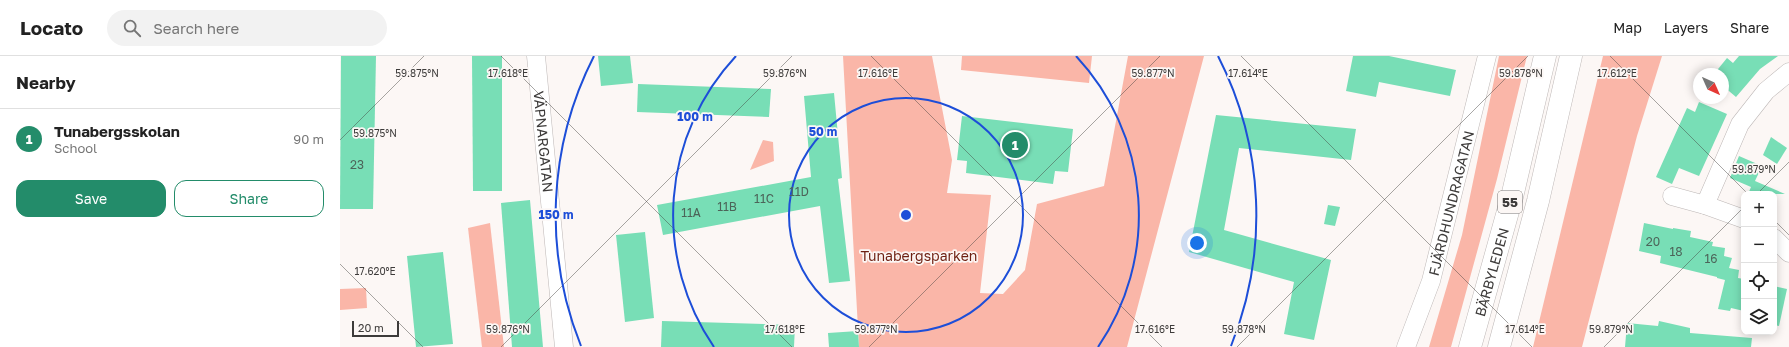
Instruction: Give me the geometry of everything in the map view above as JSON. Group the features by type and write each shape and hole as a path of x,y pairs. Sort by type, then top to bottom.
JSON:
{"main road":[{"name":"BÄRBYLEDEN","path":"1470,347 1512,197 1545,56"},
{"name":"BÄRBYLEDEN","path":"1499,347 1538,201 1571,56"}],"street":[{"name":"VÄPNARGATAN","path":"536,56 564,347"},
{"name":"FJÄRDHUNDRAGATAN","path":"1406,347 1431,281 1487,56"},
{"path":"1705,205 1740,124 1766,91 1789,72"},
{"path":"1672,196 1705,205 1741,218"},
{"path":"1777,241 1789,253"}],"green space":[{"name":"Tunabergsparken","path":"843,56 932,56 952,160 947,193 991,195 980,293 1003,294 1025,270 1037,204 1104,186 1128,56 1204,56 1127,347 859,347"},
{"path":"962,56 1092,56 1089,83 961,70"},
{"path":"1499,56 1527,56 1497,179 1451,347 1429,347 1462,235"},
{"path":"1603,56 1662,56 1637,136 1582,347 1533,347"},
{"path":"763,140 773,142 774,161 750,170"},
{"path":"490,223 504,347 482,347 468,228"},
{"path":"366,288 367,308 340,310 340,289"}],"building":[{"path":"341,56 376,56 373,209 340,209"},
{"path":"472,56 502,56 502,191 473,191"},
{"path":"598,56 630,56 633,83 601,86"},
{"path":"1353,56 1389,56 1456,70 1450,96 1379,82 1376,97 1346,91"},
{"path":"1739,56 1778,56 1760,69 1736,97 1729,91 1729,68 1719,68 1727,58 1733,63"},
{"path":"638,84 771,89 769,117 637,112"},
{"path":"834,93 842,178 838,179 850,281 829,283 820,206 663,235 657,205 811,177 804,96"},
{"path":"1698,104 1704,104 1727,114 1699,176 1679,168 1672,184 1656,177 1687,108 1695,112"},
{"path":"1216,115 1356,129 1351,160 1239,148 1224,230 1331,260 1314,340 1284,334 1294,282 1189,252"},
{"path":"962,116 1073,129 1068,172 1055,171 1053,184 966,173 967,161 957,160"},
{"path":"1771,137 1787,148 1777,164 1763,155"},
{"path":"1739,156 1762,166 1755,181 1785,194 1777,194 1777,191 1749,191 1751,187 1730,178"},
{"path":"530,200 543,347 512,347 501,203"},
{"path":"1328,205 1340,207 1335,226 1324,224"},
{"path":"1644,223 1691,231 1690,237 1713,242 1712,246 1725,248 1724,256 1732,258 1729,268 1739,270 1738,278 1741,278 1741,310 1731,308 1730,311 1718,309 1725,280 1660,263 1661,256 1639,251"},
{"path":"645,232 654,318 625,322 616,235"},
{"path":"443,252 453,344 416,347 407,256"},
{"path":"1777,287 1787,289 1779,326 1777,326"},
{"path":"662,321 795,325 794,347 661,347"},
{"path":"1659,321 1690,328 1690,333 1752,338 1751,347 1625,347 1627,323 1658,326"},
{"path":"858,331 859,347 829,347 828,333"}],"place":[{"name":"Tunabergsskolan","path":"1015,145"}]}
